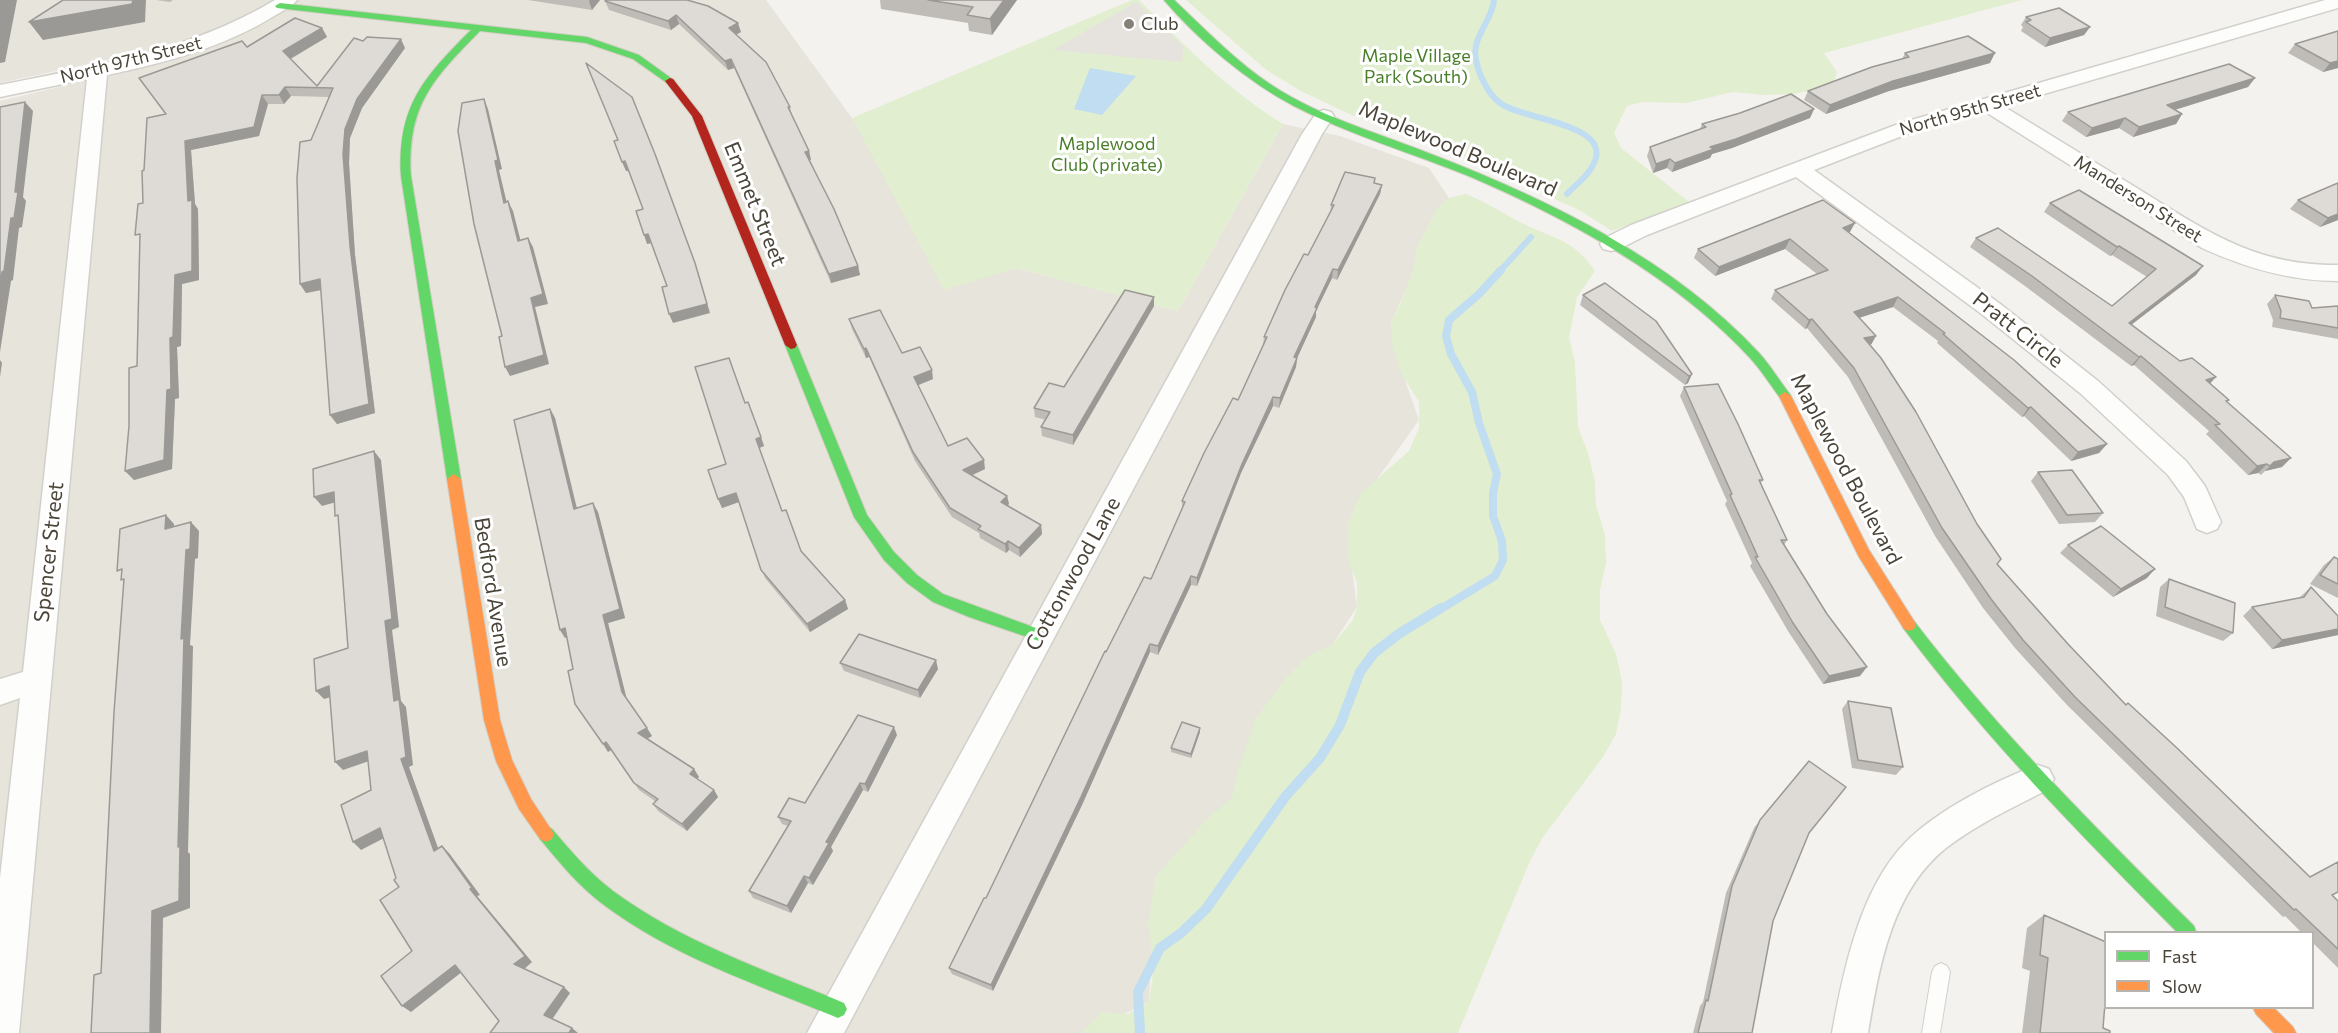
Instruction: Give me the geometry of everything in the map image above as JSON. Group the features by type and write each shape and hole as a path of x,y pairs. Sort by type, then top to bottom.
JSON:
{"street":[{"name":"Maplewood Boulevard","path":"1169,0 1269,87 1324,116 1507,189 1611,244 1714,318 1769,370 1788,399 1850,527 1892,600 1955,686 2038,779 2186,931"},
{"name":"North 95th Street","path":"1611,244 1639,230 1908,127 2338,2"},
{"name":"Emmet Street","path":"284,3 564,36 603,44 641,58 673,82 697,116 861,517 895,563 933,594 951,604 1039,635"},
{"name":"North 97th Street","path":"0,91 167,54 206,42 243,26 284,3"},
{"name":"Bedford Avenue","path":"479,27 440,66 423,88 409,116 404,142 406,182 492,720 504,761 525,804 554,845 591,883 631,914 672,938 832,1021"},
{"name":"Spencer Street","path":"1,1033 98,70"},
{"name":"Manderson Street","path":"1987,104 2210,243 2255,262 2299,272 2338,273"},
{"name":"Cottonwood Lane","path":"832,1021 1039,635 1312,134 1324,116"},
{"name":"Pratt Circle","path":"1798,169 1991,309 2089,387 2177,468 2196,493 2207,522"},
{"path":"0,692 36,680"},
{"path":"1850,1033 1862,967 1877,921 1903,873 1933,839 1972,813 2038,779"},
{"path":"2263,1009 2287,1033"}],"lane":[{"path":"1931,1033 1941,972"}],"shaded area":[{"path":"0,0 766,0 852,118 1017,268 1178,311 1283,124 1340,136 1429,168 1449,198 1391,322 1405,380 1419,420 1351,516 1352,570 1357,607 1232,799 1156,876 1149,1001 1090,1033 0,1033 0,101 151,65 232,23 140,53 0,83"},
{"name":"Club","path":"1136,2 1183,46 1182,62 1053,50"}],"green space":[{"name":"Maplewood Club (private)","path":"1132,0 1139,0 1225,82 1283,124 1178,311 1017,268 944,290 852,118"},
{"name":"Maple Village Park (South)","path":"1186,0 2022,0 1824,53 1837,72 1834,82 1820,89 1793,94 1763,95 1733,92 1686,103 1643,102 1627,106 1614,133 1621,148 1689,202 1612,231 1579,210 1460,156 1349,114 1299,90 1265,69"},
{"path":"1466,194 1571,246 1587,260 1595,271 1577,297 1569,338 1575,362 1578,427 1595,481 1596,505 1605,535 1606,563 1600,590 1600,620 1616,654 1622,681 1621,709 1616,734 1603,757 1543,837 1530,861 1458,1033 1082,1033 1102,1012 1128,1014 1149,1001 1154,967 1148,923 1156,876 1210,816 1232,798 1236,777 1256,718 1287,677 1308,656 1332,645 1353,620 1357,607 1357,583 1347,557 1348,523 1361,493 1409,451 1419,428 1419,402 1401,373 1392,345 1391,322 1414,267 1417,247 1437,208 1449,198"}],"water":[{"path":"1090,68 1136,76 1102,115 1074,109"}],"building":[{"path":"63,0 133,0 132,4 29,22"},
{"path":"606,0 687,0 708,6 738,23 729,28 766,62 790,107 788,107 809,151 805,152 834,209 858,266 829,274 731,59 725,61 676,15 668,21"},
{"path":"928,0 1004,0 990,19 967,15 973,7"},
{"path":"2059,8 2090,27 2050,38 2026,22 2031,20 2026,17"},
{"path":"295,18 322,28 283,51 317,86 354,38 363,41 367,37 401,39 357,99 345,129 343,154 350,246 369,404 330,415 320,279 300,284 297,178 300,142 311,140 333,88 285,87 279,95 262,95 254,127 185,141 188,201 192,200 192,271 175,275 173,337 170,338 171,389 167,390 164,460 125,471 129,426 129,368 137,366 140,234 135,235 138,204 143,203 142,171 144,170 147,118 166,114 139,78 242,41 247,47"},
{"path":"2338,31 2338,61 2330,63 2295,44"},
{"path":"1968,36 1995,53 1893,81 1830,105 1808,91 1872,67 1909,57 1905,53"},
{"path":"586,63 632,97 695,263 707,304 669,314 662,287 667,286 648,234 644,235 636,211 643,209 625,161 622,162 614,141 618,140"},
{"path":"2229,64 2255,78 2167,105 2182,114 2139,127 2125,118 2092,128 2068,112"},
{"path":"1791,94 1814,109 1710,147 1714,149 1675,163 1670,159 1656,164 1650,147 1706,127 1702,124"},
{"path":"484,99 498,160 495,161 504,203 508,201 518,241 528,238 543,294 531,298 544,355 505,367 499,337 502,336 474,224 458,131 462,103"},
{"path":"25,102 15,192 18,192 14,218 11,218 0,286 0,107"},
{"path":"1345,172 1375,178 1374,183 1382,185 1338,270 1333,269 1315,307 1317,308 1294,357 1297,358 1280,398 1273,397 1242,464 1197,578 1191,576 1158,646 1150,644 1081,797 991,985 949,968 986,898 1105,651 1144,577 1151,579 1204,453 1233,398 1238,400 1267,337 1264,337 1285,290 1304,254 1308,255 1334,205 1331,205"},
{"path":"2338,183 2338,214 2328,218 2298,200"},
{"path":"2079,190 2203,266 2129,323 2180,361 2192,358 2216,377 2206,380 2229,400 2226,401 2291,458 2274,462 2270,466 2267,464 2257,466 2215,425 2220,424 2141,356 2139,357 2032,276 1976,238 1998,228 2112,306 2156,269 2119,246 2117,247 2050,203"},
{"path":"1823,200 1855,223 1843,228 2014,360 2107,444 2078,452 2031,407 2028,408 1943,334 1945,333 1898,297 1854,312 1876,336 1864,338 1881,358 1916,412 1977,524 2001,559 1997,564 2126,705 2128,703 2177,748 2310,877 2338,862 2338,892 2332,895 2338,901 2338,949 2296,909 2294,910 2075,697 2023,640 1991,599 1942,528 1854,368 1812,319 1809,320 1775,290 1828,270 1790,239 1719,267 1698,249"},
{"path":"1605,283 1656,321 1692,374 1689,376 1583,295"},
{"path":"1125,290 1154,297 1073,435 1041,427 1050,412 1034,408 1049,383 1064,387"},
{"path":"2275,295 2309,301 2312,308 2338,306 2338,328 2280,318 2281,311"},
{"path":"880,310 902,353 920,347 932,370 914,377 948,446 967,438 984,460 963,470 1007,496 1001,502 1041,525 1019,548 1008,541 1005,544 978,529 981,526 950,508 913,452 866,348 864,349 849,319"},
{"path":"729,358 745,403 748,402 761,437 756,439 782,511 786,510 801,551 845,600 807,624 761,570 736,493 718,499 708,470 726,464 695,367"},
{"path":"1718,384 1763,480 1759,480 1787,540 1781,540 1827,614 1867,667 1829,676 1793,623 1755,557 1758,557 1730,495 1732,494 1684,387"},
{"path":"550,409 574,509 593,503 620,609 603,615 622,692 647,728 638,733 694,769 690,774 714,790 682,824 653,804 658,799 634,783 606,742 603,744 575,704 568,671 573,669 565,628 560,630 514,420"},
{"path":"374,451 392,619 385,621 394,701 399,699 406,757 401,759 434,851 442,846 472,888 470,889 525,956 514,964 564,987 544,1015 572,1028 569,1033 490,1033 499,1021 455,965 402,1006 381,976 412,951 380,900 399,887 394,880 396,878 380,828 353,842 341,805 371,790 367,751 335,762 329,686 316,691 314,659 348,648 338,515 335,516 334,492 314,497 313,469"},
{"path":"2072,470 2103,513 2067,515 2038,472"},
{"path":"166,515 165,529 191,522 190,549 186,550 181,639 184,638 178,847 180,846 179,901 152,911 150,1033 91,1033 94,975 101,973 114,712 124,579 121,580 122,569 117,571 120,529"},
{"path":"2101,526 2155,569 2121,589 2068,545"},
{"path":"2334,557 2338,559 2338,584 2320,575"},
{"path":"2169,579 2235,603 2233,633 2165,607"},
{"path":"2311,587 2338,616 2338,629 2282,640 2252,607 2304,597"},
{"path":"859,634 936,660 918,690 840,663"},
{"path":"1848,701 1891,708 1903,767 1858,760"},
{"path":"858,715 894,727 865,784 860,783 826,842 829,843 809,878 804,876 787,906 749,891 791,821 778,817 789,798 805,803"},
{"path":"1182,722 1200,728 1191,754 1171,748"},
{"path":"1809,761 1846,787 1809,833 1773,921 1752,1033 1698,1033 1706,1000 1708,1001 1732,886 1760,820"},
{"path":"2044,915 2104,941 2103,1028 2110,1033 2040,1033 2048,958 2040,955"}],"waterway":[{"path":"1494,0 1490,15 1476,44 1475,52 1479,72 1488,89 1500,103 1512,109 1565,125 1581,132 1592,141 1596,152 1592,167 1567,194"},
{"path":"1500,271 1531,237"},
{"path":"1439,610 1495,576 1503,560 1502,541 1493,516 1493,493 1497,474 1479,423 1472,392 1451,354 1446,336 1449,320 1479,294 1501,270"},
{"path":"1140,1033 1138,992 1160,948 1181,933 1206,909 1285,797 1320,758 1340,725 1360,672 1374,653 1400,633 1441,608"}],"traffic: fast":[{"path":"1169,0 1249,74 1297,104 1433,158 1527,199 1627,254 1675,286 1719,320 1756,357 1785,396"},
{"path":"280,6 587,40 636,57 670,81"},
{"path":"454,479 406,176 405,151 407,130 422,92 447,60 479,27"},
{"path":"791,345 861,517 889,556 912,579 938,598 1039,635"},
{"path":"1909,625 2007,746 2187,931"},
{"path":"546,834 574,867 606,896 641,920 718,960 838,1009"}],"traffic: slow":[{"path":"1785,396 1864,553 1909,625"},
{"path":"454,479 492,720 504,761 525,804 546,834"},
{"path":"2263,1009 2287,1033"}],"traffic: jam":[{"path":"670,81 697,116 791,345"}],"place":[{"name":"Club","path":"1129,24"}]}
